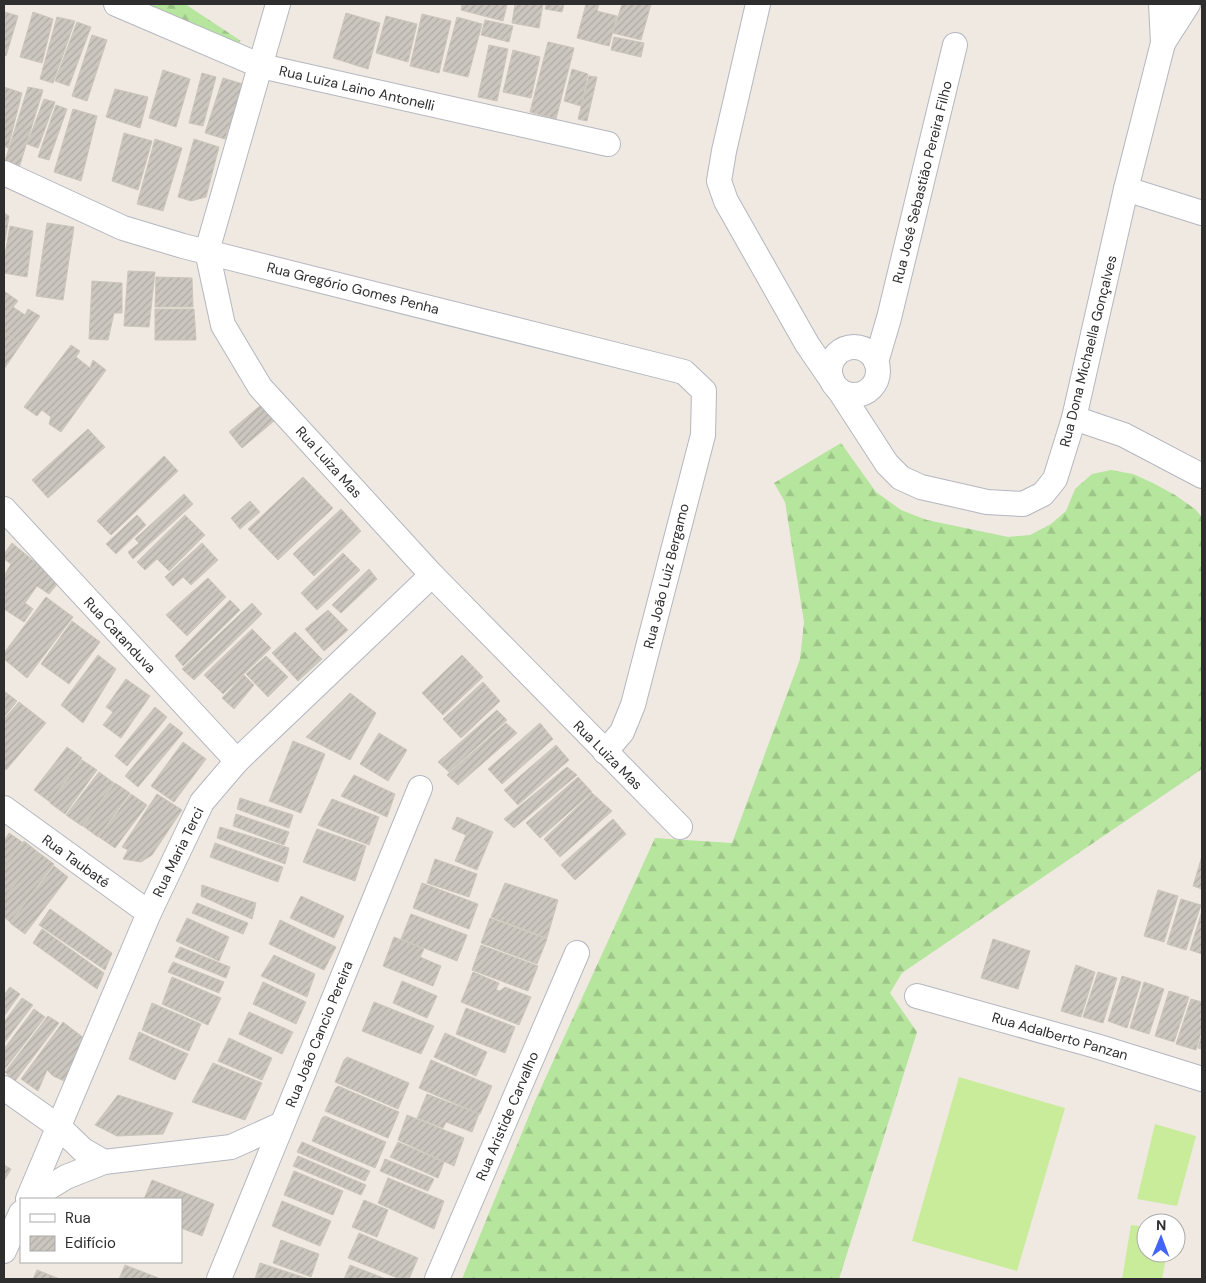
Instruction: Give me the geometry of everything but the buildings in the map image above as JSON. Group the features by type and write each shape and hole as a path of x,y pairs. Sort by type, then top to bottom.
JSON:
{"street":[{"name":"Rua Luiza Laino Antonelli","path":"116,4 261,66 608,144"},
{"name":"Rua Luiza Mas","path":"278,4 208,251 223,324 260,387 432,575 680,827"},
{"name":"Rua Dona Michaella Gonçalves","path":"758,4 724,151 719,181 726,201 806,344 887,464 901,478 914,484 987,502 1023,504 1043,494 1055,479 1074,418 1126,188 1163,43 1161,4"},
{"name":"Rua Dona Michaella Gonçalves","path":"1163,43 1188,4"},
{"name":"Rua José Sebastião Pereira Filho","path":"864,360 875,334 889,318 955,45"},
{"name":"Rua Gregório Gomes Penha","path":"4,173 123,228 684,372 704,391"},
{"path":"1126,188 1202,213"},
{"path":"806,344 864,360"},
{"path":"835,356 864,360 862,394 854,395 836,386 830,368 835,356"},
{"path":"864,360 866,434"},
{"name":"Rua João Luiz Bergamo","path":"605,752 622,732 633,705 703,435 704,391"},
{"path":"1074,418 1124,435 1202,476"},
{"name":"Rua Catanduva","path":"4,509 237,761"},
{"name":"Rua Maria Terci","path":"29,1198 149,913 202,802 237,761 432,575"},
{"name":"Rua João Cancio Pereira","path":"219,1279 420,788"},
{"name":"Rua Taubaté","path":"4,808 149,913"},
{"name":"Rua Aristide Carvalho","path":"437,1279 577,952"},
{"name":"Rua Adalberto Panzan","path":"917,996 1096,1046 1202,1079"},
{"path":"4,1088 59,1127 83,1150 104,1162"},
{"path":"31,1198 66,1177 104,1162 231,1147 282,1124"},
{"path":"231,1147 262,1174"},
{"path":"4,1251 20,1215"}],"green space":[{"path":"135,4 185,4 241,41 231,45"},
{"path":"841,443 876,492 901,510 927,520 1008,537 1030,535 1051,524 1066,511 1075,489 1092,474 1111,470 1133,474 1153,483 1195,509 1202,517 1202,769 902,973 890,993 917,1032 839,1279 462,1279 535,1101 655,838 732,843 800,659 804,622 785,502 774,483"},
{"path":"959,1077 1065,1108 1017,1271 912,1241"},
{"path":"1155,1124 1196,1136 1177,1206 1137,1199"},
{"path":"1131,1225 1136,1226 1136,1263 1165,1263 1162,1279 1122,1279"}]}
